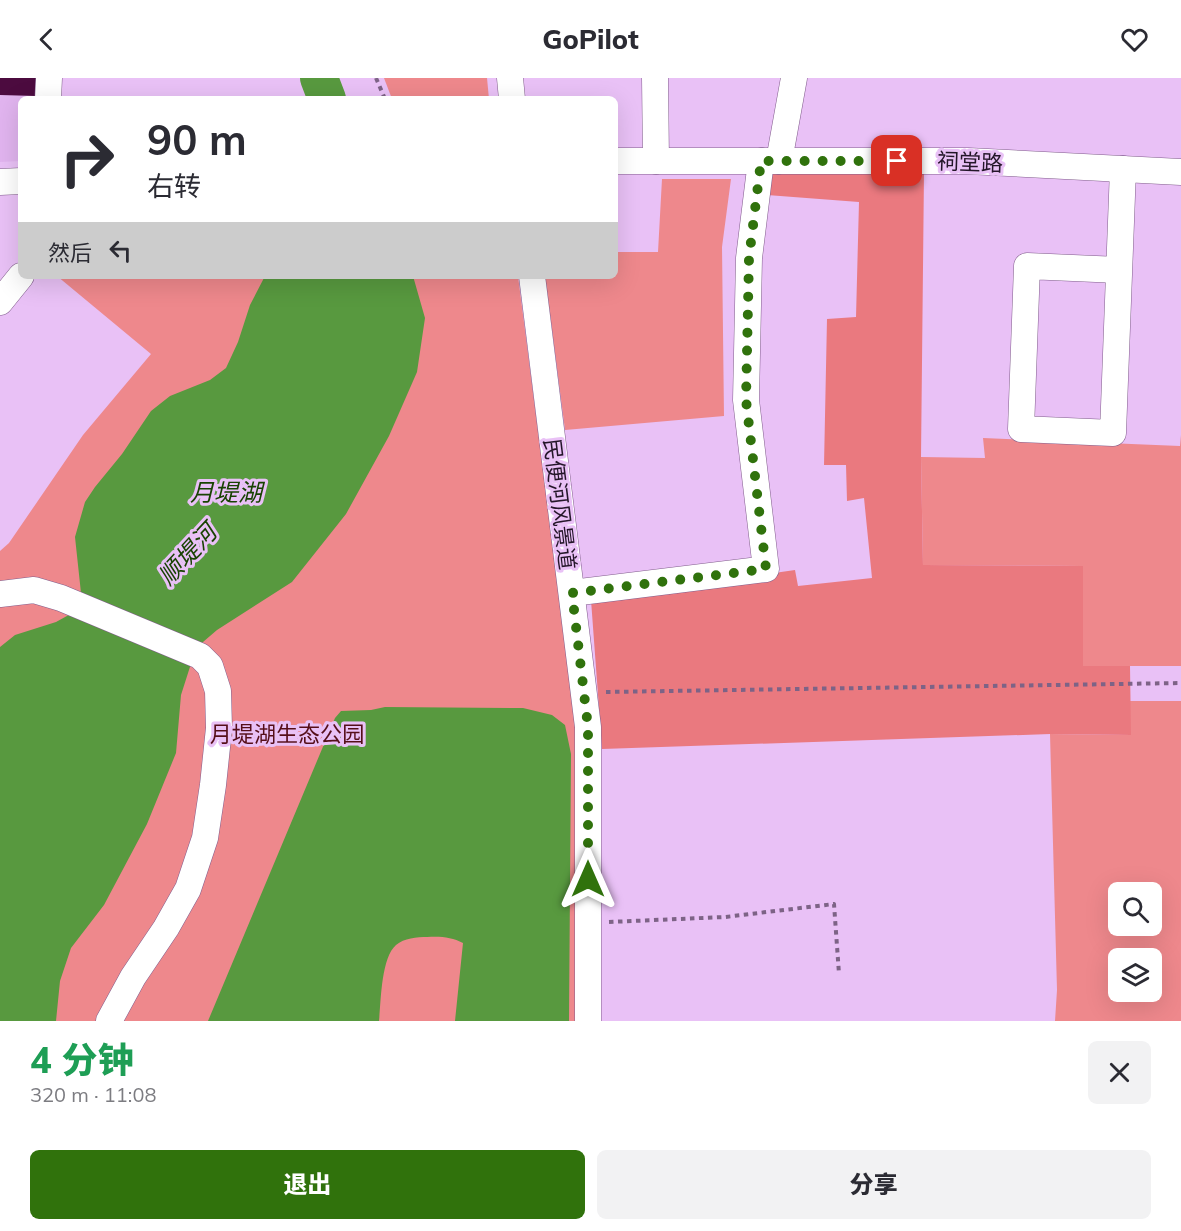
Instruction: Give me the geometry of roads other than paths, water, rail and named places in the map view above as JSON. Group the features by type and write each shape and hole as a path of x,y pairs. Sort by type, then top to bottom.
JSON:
{"street":[{"path":"48,96 49,78"},
{"path":"510,78 512,96"},
{"path":"655,78 656,160"},
{"path":"572,593 766,569 746,400 749,258 770,161 794,78"},
{"name":"祠堂路","path":"618,160 968,161 1181,172"},
{"path":"1119,270 1027,266 1021,429 1113,433 1123,169"},
{"path":"0,182 18,181"},
{"path":"0,302 19,279"},
{"name":"民便河风景道","path":"532,279 588,727 588,1021"},
{"path":"0,594 34,590 61,598 200,656 210,666 218,690 219,728 205,838 188,889 166,928 133,977 109,1021"}],"water":[{"name":"月堤湖","path":"263,279 414,279 425,318 417,372 389,436 346,514 292,582 217,630 196,648 181,695 176,753 147,824 104,905 71,948 60,981 56,1021 0,1021 0,647 15,635 56,622 76,611 81,593 75,537 85,502 151,411 170,396 210,380 226,368 238,342 250,305"},
{"path":"385,707 523,708 552,715 565,725 571,754 569,1021 455,1021 463,943 450,938 419,937 399,943 391,951 383,981 379,1021 208,1021 335,718 341,711"}],"waterway":[{"name":"顺堤河","path":"319,78 326,96"}],"park label":[{"name":"月堤湖生态公园","path":"287,734"}]}
